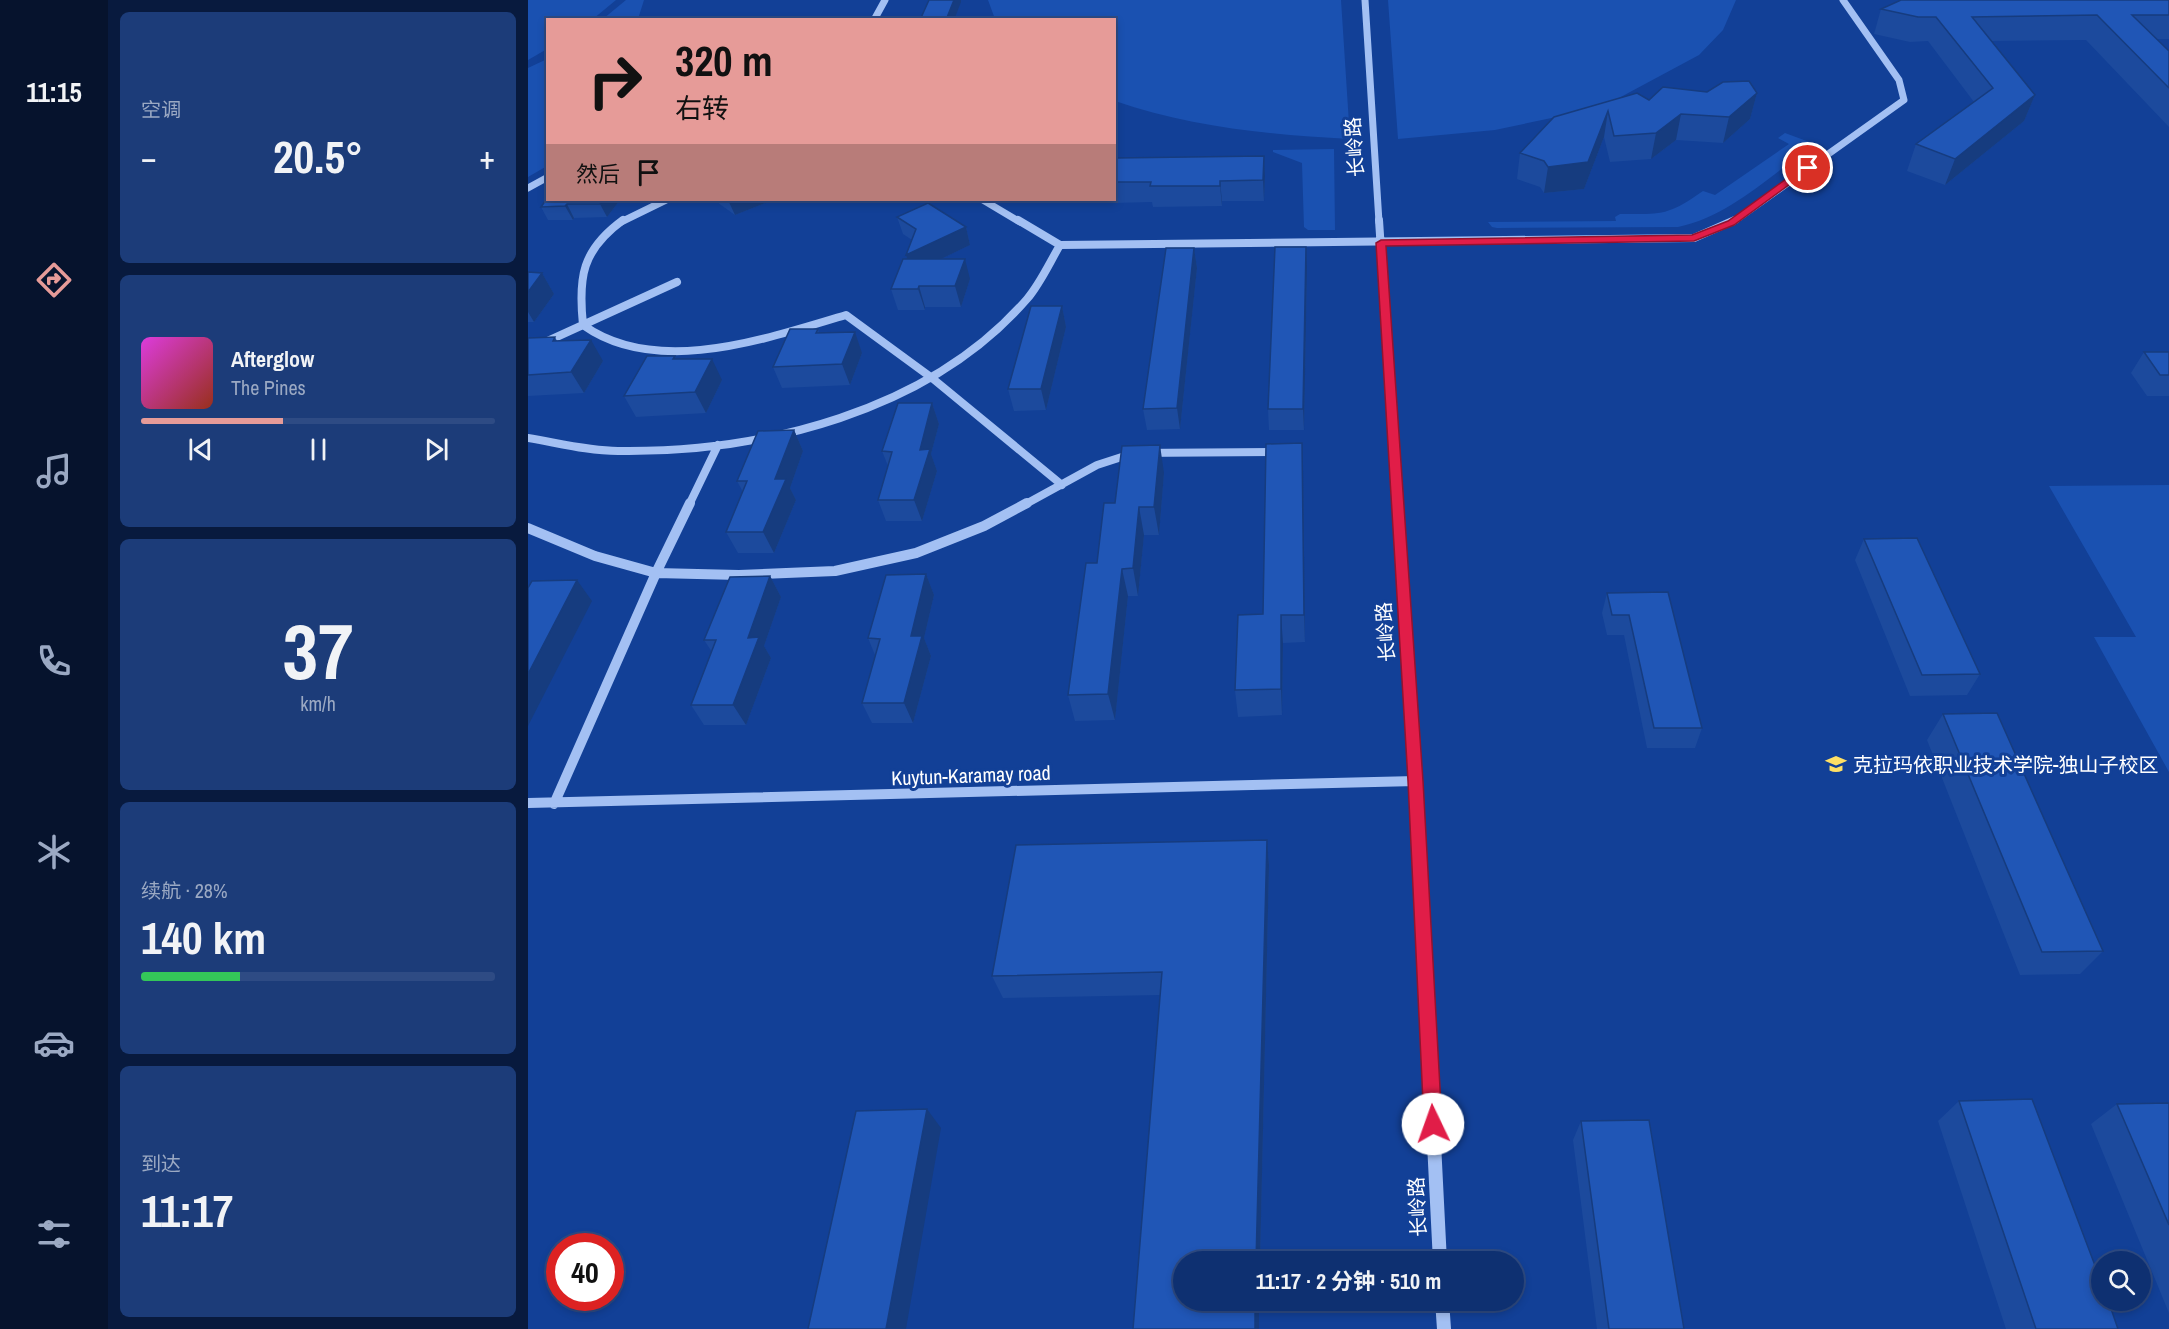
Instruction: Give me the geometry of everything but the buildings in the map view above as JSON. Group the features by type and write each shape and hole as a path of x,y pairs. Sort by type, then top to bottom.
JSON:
{"street":[{"path":"875,18 885,0"},
{"name":"长岭路","path":"1365,0 1416,781 1439,1251"},
{"path":"985,201 1060,245 1694,238 1731,223 1904,100 1899,81 1843,0"},
{"path":"528,188 546,178"},
{"path":"663,201 640,210 618,224 592,246 582,266 579,301 583,325 605,339 646,349 677,351 720,348 846,315 932,378 1062,485"},
{"path":"528,438 616,451 672,450 718,445 787,432 855,412 915,388 961,362 1002,327 1044,276 1060,245"},
{"path":"528,350 676,282"},
{"path":"554,804 656,573 718,445"},
{"path":"528,528 595,556 656,573 739,575 835,571 904,556 984,526 1097,465 1134,453 1294,452"},
{"name":"Kuytun-Karamay road","path":"528,803 1416,781"},
{"path":"1443,1311 1444,1329"}],"shaded area":[{"path":"528,0 616,0 594,18 546,18 546,50 528,60"},
{"path":"626,0 644,0 638,18 604,18"},
{"path":"988,0 1341,0 1350,139 1231,128 1173,117 1116,101 1116,18 995,18"},
{"path":"1388,0 1736,0 1723,30 1699,55 1617,99 1561,116 1495,130 1398,139"},
{"path":"546,59 546,167 528,177 528,68"},
{"path":"1785,133 1812,143 1812,146 1748,194 1697,222 1678,227 1497,228 1492,227 1488,222 1616,221 1615,217 1620,214 1664,212 1681,205 1703,191 1715,195 1789,144 1778,138"},
{"path":"1334,149 1335,230 1308,230 1304,227 1302,163 1273,152 1273,150"},
{"path":"2169,485 2169,772 2094,637 2136,637 2049,486"}],"place":[{"name":"克拉玛依职业技术学院-独山子校区","path":"1836,764"}],"route":[{"path":"1433,1124 1416,781 1381,243 1694,238 1731,223 1808,168"}]}
